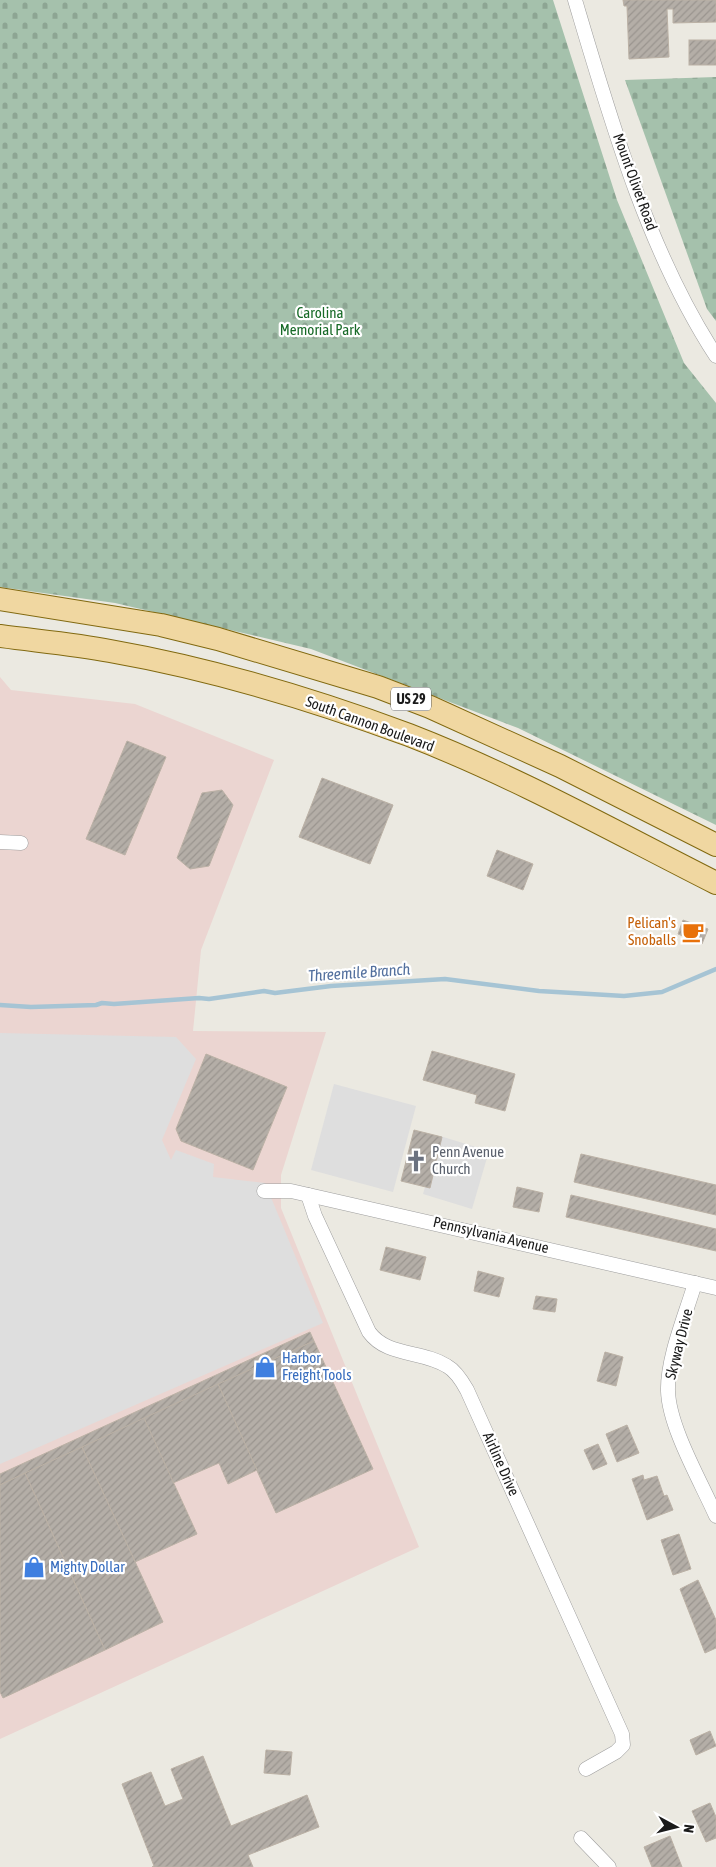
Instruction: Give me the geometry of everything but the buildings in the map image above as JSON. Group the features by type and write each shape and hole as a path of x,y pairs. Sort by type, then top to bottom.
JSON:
{"main road":[{"name":"US 29","path":"0,599 160,625 218,639 378,687 430,707 560,766 716,845"},
{"name":"South Cannon Boulevard","path":"0,636 110,651 164,662 255,685 332,708 410,736 518,784 716,883"}],"street":[{"name":"Mount Olivet Road","path":"575,0 602,90 645,212 669,271 716,356"},
{"path":"0,842 21,842"},
{"name":"Pennsylvania Avenue","path":"264,1191 291,1191 716,1288"},
{"name":"Airline Drive","path":"308,1195 340,1270 369,1332 376,1342 388,1348 432,1359 449,1366 467,1390 622,1734 623,1745 616,1752 586,1769"},
{"name":"Skyway Drive","path":"695,1283 673,1356 668,1392 674,1423 716,1516"},
{"path":"581,1838 609,1867"}],"shaded area":[{"path":"0,677 11,690 135,704 274,760 201,950 193,1031 326,1032 281,1175 281,1208 419,1547 0,1739"},
{"path":"0,1033 176,1037 196,1059 162,1140 171,1160 176,1150 214,1164 213,1177 265,1183 323,1323 0,1464"},
{"path":"334,1084 416,1106 393,1192 311,1170"},
{"path":"440,1136 489,1151 472,1209 423,1194"}],"green space":[{"name":"Carolina Memorial Park","path":"0,0 553,0 617,200 684,363 716,403 716,825 518,728 311,649 115,603 0,587"},
{"path":"716,77 716,321 707,309 625,80"}],"waterway":[{"name":"Threemile Branch","path":"0,1005 31,1007 209,999 264,991 275,993 331,986 445,979 539,991 624,996 662,992 716,969"}],"place":[{"name":"Pelican's Snoballs","path":"693,932"},
{"name":"Penn Avenue Church","path":"416,1161"},
{"name":"Harbor Freight Tools","path":"265,1367"},
{"name":"Mighty Dollar","path":"34,1567"}]}
